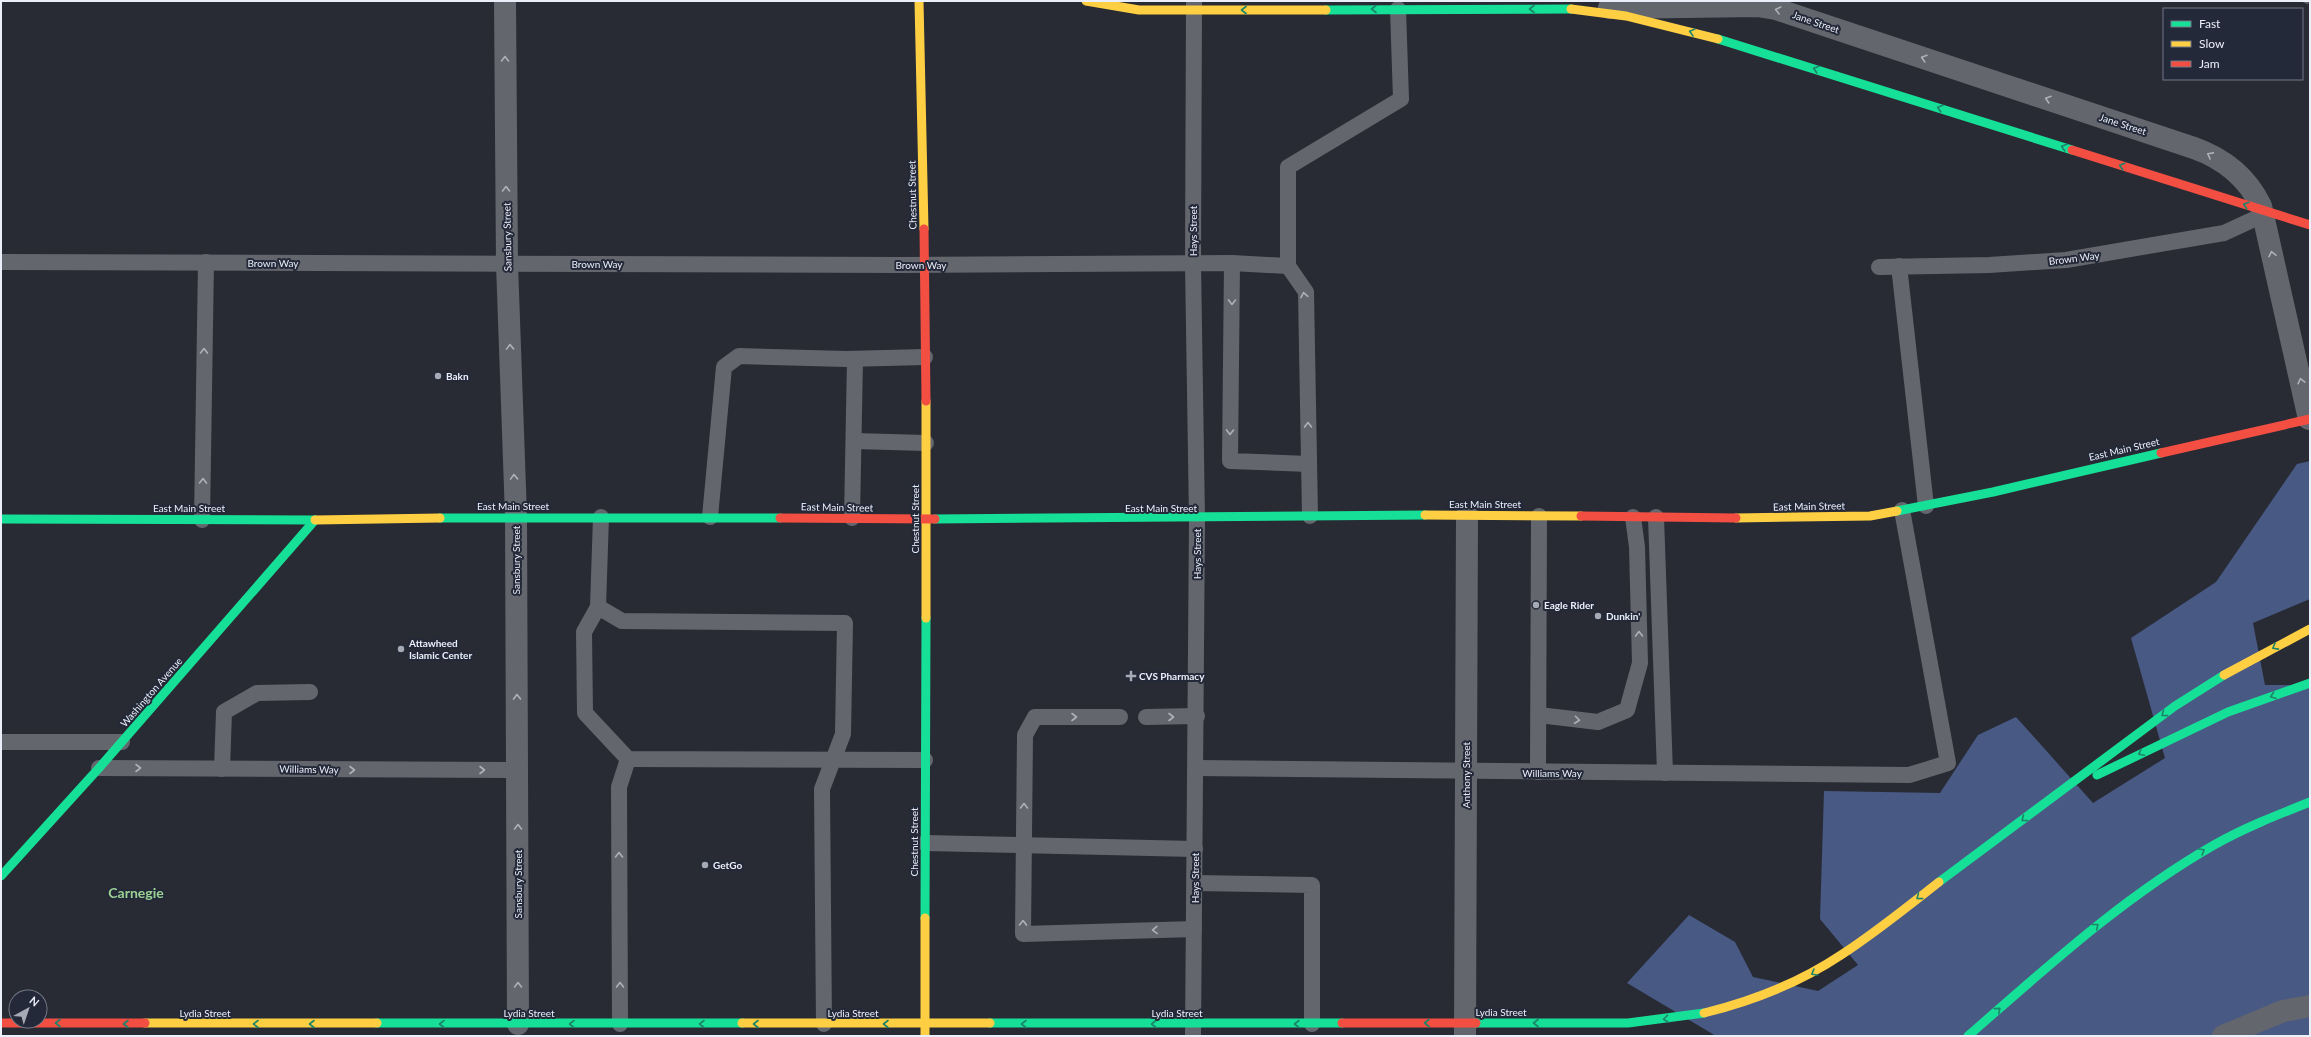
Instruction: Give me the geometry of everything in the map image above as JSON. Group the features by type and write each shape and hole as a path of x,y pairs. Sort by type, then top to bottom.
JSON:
{"main road":[{"name":"Chestnut Street","path":"919,1 925,264 925,1036"},
{"name":"Jane Street","path":"1086,1 1139,10 1194,6 1398,9 1571,9"},
{"path":"1571,9 1626,16 1722,40 2310,225"},
{"name":"East Main Street","path":"1,519 315,520 516,516 1197,519 1310,516 1466,515 1633,517 1870,516 1926,506 2310,419"},
{"name":"Washington Avenue","path":"1,876 122,742 315,520"},
{"path":"2055,796 2174,706 2229,672 2310,630"},
{"path":"2055,796 2196,727 2244,706 2310,684"},
{"name":"Lydia Street","path":"1,1023 294,1030 518,1024 541,1030 620,1024 741,1030 824,1024 925,1024 1193,1030 1312,1024 1466,1030 1628,1023 1704,1013 1740,1004 1777,991 1817,971 1842,955 2055,796"},
{"path":"1968,1036 2131,897 2173,868 2256,823 2310,802"}],"street":[{"name":"Sansbury Street","path":"505,1 507,264 516,516 518,1024"},
{"name":"Jane Street","path":"1571,9 1756,6 1776,9 2206,152 2226,163 2243,177 2254,191 2263,216 2310,419"},
{"name":"Anthony Street","path":"1466,515 1466,1030"},
{"path":"2223,1036 2283,1011 2310,1006"}],"lane":[{"name":"Hays Street","path":"1193,1030 1197,519 1193,264 1194,6"},
{"path":"1310,516 1306,292 1288,266 1288,167 1401,99 1398,9"},
{"name":"Brown Way","path":"1879,267 1989,265 2066,260 2224,232 2263,216"},
{"name":"Brown Way","path":"1,262 1232,264 1288,266"},
{"path":"202,520 206,262"},
{"path":"1232,264 1230,462 1309,464"},
{"path":"1899,266 1926,506"},
{"path":"710,517 724,367 739,356 855,359 925,357"},
{"path":"852,518 855,359"},
{"path":"854,441 926,443"},
{"name":"Williams Way","path":"1196,768 1466,772 1908,775 1948,763 1902,510"},
{"path":"1538,772 1539,516"},
{"path":"602,517 598,608 584,632 585,713 628,760 925,760"},
{"path":"1538,715 1598,722 1628,710 1640,663 1637,547 1633,517"},
{"path":"1656,517 1665,773"},
{"path":"598,608 622,621 845,623 843,734 822,789 824,1024"},
{"path":"222,769 224,712 258,692 310,692"},
{"path":"1146,717 1196,716"},
{"path":"1120,717 1035,718 1025,735 1023,934 1194,929"},
{"path":"1,742 122,742"},
{"path":"620,1024 619,787 628,760"},
{"name":"Williams Way","path":"99,768 518,770"},
{"path":"925,843 1195,849"},
{"path":"1195,883 1312,885 1312,1024"}],"shaded area":[{"path":"2310,461 2310,599 2253,623 2265,685 2310,685 2310,1036 1716,1036 1627,983 1689,915 1735,942 1753,977 1818,991 1858,965 1820,919 1824,791 1940,793 1978,735 2016,717 2093,803 2165,758 2131,638 2216,582 2297,464"}],"railway":[{"path":"2304,1 2310,4"}],"traffic: fast":[{"path":"1326,10 1571,9"},
{"path":"1718,39 2072,150"},
{"path":"1897,511 1993,492 2161,453"},
{"path":"935,519 1425,515"},
{"path":"440,518 780,518"},
{"path":"1,519 315,520"},
{"path":"1,876 99,768 315,520"},
{"path":"925,918 926,618"},
{"path":"1939,882 2175,706 2224,675"},
{"path":"2097,775 2228,712 2310,683"},
{"path":"1968,1036 2086,934 2148,887 2181,865 2225,839 2261,822 2310,802"},
{"path":"1476,1023 1628,1023 1704,1013"},
{"path":"377,1023 742,1023"},
{"path":"990,1023 1342,1023"}],"traffic: slow":[{"path":"919,1 924,229"},
{"path":"1086,1 1139,10 1326,10"},
{"path":"1571,9 1626,16 1718,39"},
{"path":"926,401 926,618"},
{"path":"1736,518 1870,516 1897,511"},
{"path":"1425,515 1581,516"},
{"path":"315,520 440,518"},
{"path":"2224,675 2310,629"},
{"path":"1704,1013 1758,997 1809,974 1866,938 1939,882"},
{"path":"925,918 925,1036"},
{"path":"145,1023 377,1023"},
{"path":"742,1023 990,1023"}],"traffic: jam":[{"path":"2072,150 2310,225"},
{"path":"924,229 926,401"},
{"path":"2161,453 2310,419"},
{"path":"1581,516 1736,518"},
{"path":"780,518 935,519"},
{"path":"1,1023 145,1023"},
{"path":"1342,1023 1476,1023"}],"place":[{"name":"Bakn","path":"438,376"},
{"name":"Eagle Rider","path":"1536,605"},
{"name":"Dunkin'","path":"1598,616"},
{"name":"Attawheed Islamic Center","path":"401,649"},
{"name":"CVS Pharmacy","path":"1131,676"},
{"name":"GetGo","path":"705,865"}],"district":[{"name":"Carnegie","path":"136,893"}]}
